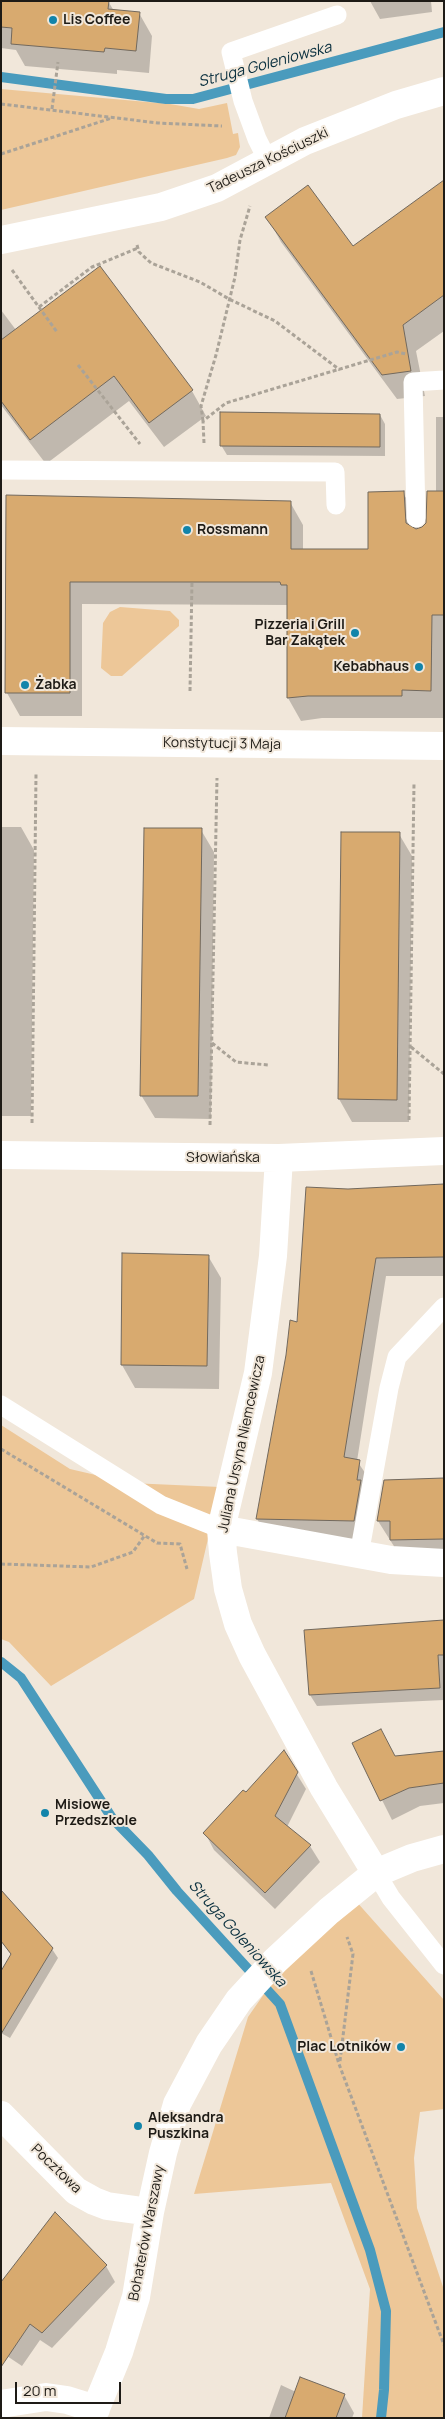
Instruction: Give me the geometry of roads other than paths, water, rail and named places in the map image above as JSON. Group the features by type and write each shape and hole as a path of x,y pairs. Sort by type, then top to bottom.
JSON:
{"street":[{"name":"Tadeusza Kościuszki","path":"4,251 161,207 217,188 304,141 396,105 444,91"},
{"name":"Konstytucji 3 Maja","path":"1,741 444,746"},
{"name":"Słowiańska","path":"1,1155 279,1158 444,1151"},
{"name":"Juliana Ursyna Niemcewicza","path":"279,1158 273,1256 258,1373 221,1529 228,1589 240,1629 324,1788 376,1873"},
{"path":"221,1529 359,1555 406,1562 444,1563"},
{"path":"376,1873 412,1858 444,1849"},
{"name":"Bohaterów Warszawy","path":"94,2414 119,2352 136,2297 150,2212 163,2153 177,2104 209,2044 239,2000 275,1961 329,1910 376,1873"},
{"name":"Pocztowa","path":"1,2115 76,2191 107,2206 150,2212"},
{"path":"1,2404 46,2397 67,2400 94,2414"}],"lane":[{"path":"268,162 243,101 231,52 337,15"},
{"path":"416,518 413,382 444,380"},
{"path":"1,470 336,472 336,505"},
{"path":"359,1555 388,1388 397,1357 444,1307"},
{"path":"1,1405 161,1504 221,1529"},
{"path":"376,1873 392,1898 444,1965"}],"waterway":[{"name":"Struga Goleniowska","path":"1,77 166,99 193,99 444,32"},
{"name":"Struga Goleniowska","path":"1,1662 21,1678 112,1818 148,1855 177,1891 280,2004 370,2250 386,2311 384,2390 381,2418"}],"place":[{"name":"Lis Coffee","path":"53,20"},
{"name":"Rossmann","path":"187,530"},
{"name":"Pizzeria i Grill Bar Zakątek","path":"355,633"},
{"name":"Kebabhaus","path":"419,667"},
{"name":"Żabka","path":"25,685"},
{"name":"Misiowe Przedszkole","path":"45,1813"},
{"name":"Plac Lotników","path":"401,2047"},
{"name":"Aleksandra Puszkina","path":"138,2126"}]}
